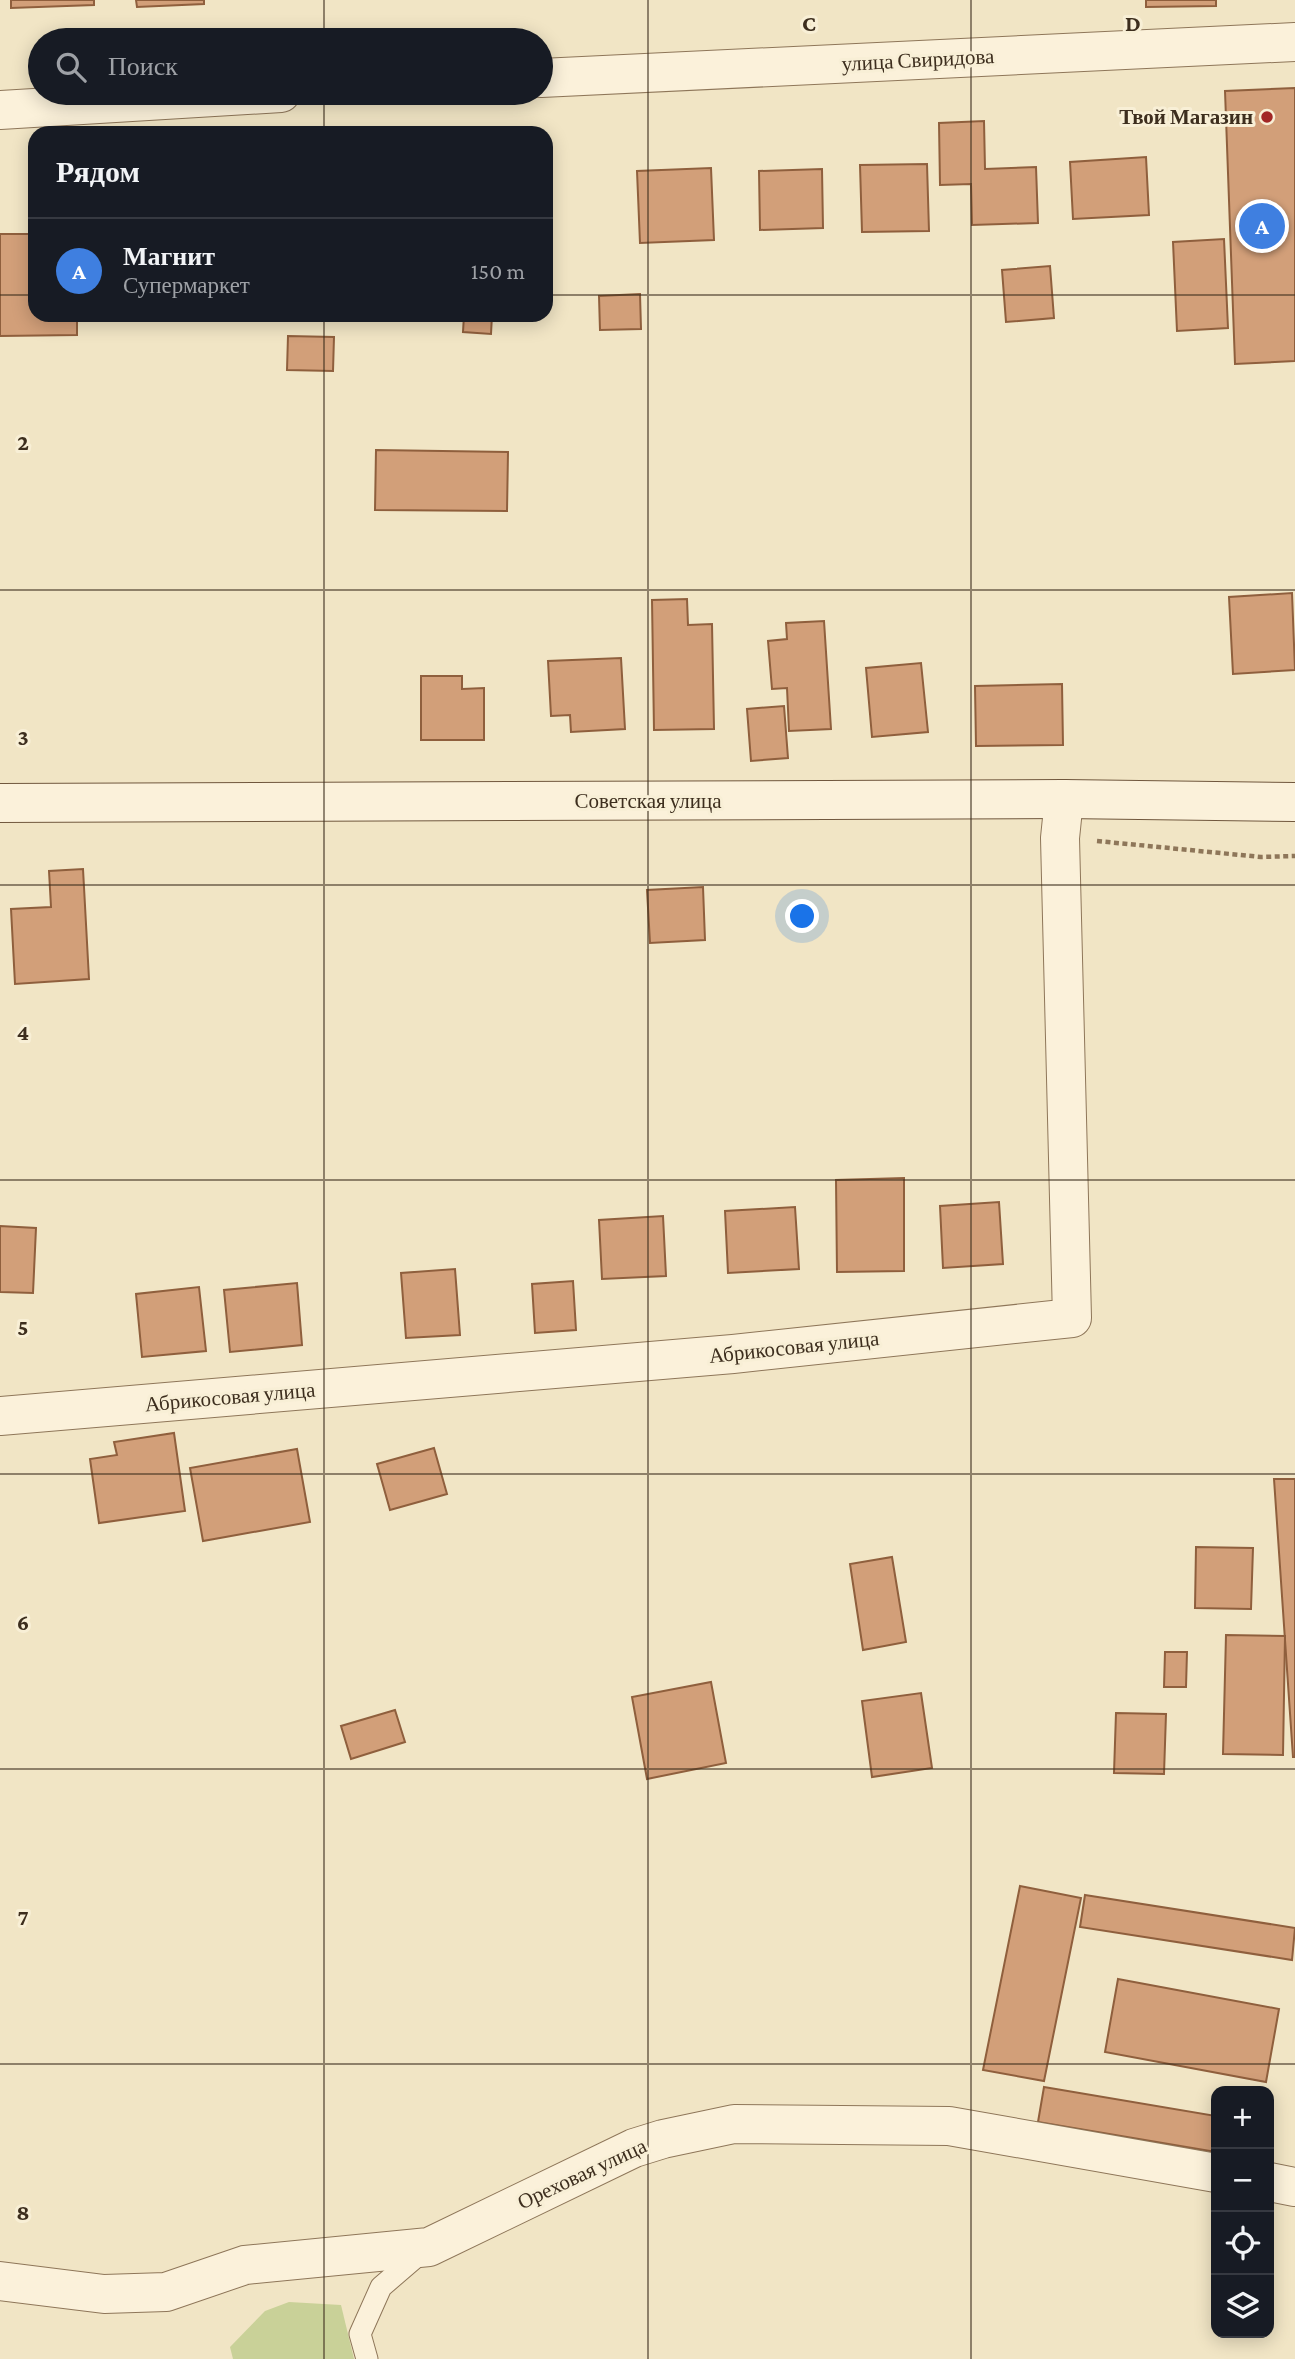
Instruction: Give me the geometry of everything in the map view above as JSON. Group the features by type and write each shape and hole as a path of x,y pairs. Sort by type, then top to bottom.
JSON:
{"street":[{"name":"улица Свиридова","path":"553,77 1295,42"},
{"path":"0,110 83,105"},
{"name":"Советская улица","path":"0,803 1064,799 1295,802"},
{"name":"Абрикосовая улица","path":"0,1416 733,1354 1072,1318 1060,838 1064,799"},
{"name":"Ореховая улица","path":"0,2281 104,2294 166,2292 245,2265 429,2247 634,2148 734,2124 949,2126 1211,2172"},
{"path":"1274,2183 1295,2187"}],"lane":[{"path":"367,2359 360,2334 381,2287 429,2247"}],"path":[{"path":"1060,838 1261,856 1295,856"}],"green space":[{"path":"289,2302 341,2305 354,2359 233,2359 230,2347 265,2311"}],"building":[{"path":"11,0 94,0 94,5 11,8"},
{"path":"136,0 204,0 204,4 137,7"},
{"path":"1146,0 1216,0 1216,6 1146,7"},
{"path":"1295,88 1295,361 1235,364 1225,91"},
{"path":"984,121 985,169 1036,167 1038,223 972,225 971,184 940,185 939,123"},
{"path":"1146,157 1149,215 1073,219 1070,162"},
{"path":"927,164 929,231 862,232 860,165"},
{"path":"711,168 714,240 640,243 637,171"},
{"path":"822,169 823,228 760,230 759,171"},
{"path":"0,234 28,234 28,322 77,322 77,335 0,336"},
{"path":"1224,239 1228,328 1177,331 1173,242"},
{"path":"1050,266 1054,318 1006,322 1002,270"},
{"path":"640,294 641,329 600,330 599,296"},
{"path":"464,322 492,322 491,334 463,332"},
{"path":"288,336 334,337 333,371 287,370"},
{"path":"376,450 508,452 507,511 375,510"},
{"path":"1292,593 1295,670 1233,674 1229,597"},
{"path":"687,599 688,625 712,624 714,729 654,730 652,600"},
{"path":"824,621 831,729 789,731 787,688 772,689 768,641 787,639 786,623"},
{"path":"621,658 625,729 571,732 570,715 551,716 548,661"},
{"path":"921,663 928,732 872,737 866,668"},
{"path":"421,676 462,676 462,689 484,688 484,740 421,740"},
{"path":"1062,684 1063,745 976,746 975,686"},
{"path":"784,706 788,758 751,761 747,709"},
{"path":"83,869 89,979 15,984 11,909 51,907 49,871"},
{"path":"703,887 705,940 650,943 647,890"},
{"path":"904,1178 904,1271 837,1272 836,1180"},
{"path":"999,1202 1003,1264 943,1268 940,1206"},
{"path":"795,1207 799,1269 728,1273 725,1211"},
{"path":"663,1216 666,1276 602,1279 599,1220"},
{"path":"0,1226 36,1228 33,1293 0,1292"},
{"path":"455,1269 460,1335 406,1338 401,1273"},
{"path":"573,1281 576,1330 535,1333 532,1284"},
{"path":"297,1283 302,1345 230,1352 224,1290"},
{"path":"199,1287 206,1351 142,1357 136,1294"},
{"path":"174,1433 185,1511 99,1523 90,1459 117,1455 114,1442"},
{"path":"434,1448 447,1494 390,1510 377,1464"},
{"path":"297,1449 310,1522 203,1541 190,1468"},
{"path":"1274,1479 1295,1479 1295,1757 1293,1757"},
{"path":"1196,1547 1253,1548 1251,1609 1195,1608"},
{"path":"892,1557 906,1642 863,1650 850,1564"},
{"path":"1226,1635 1285,1636 1283,1755 1223,1754"},
{"path":"1165,1652 1187,1652 1186,1687 1164,1687"},
{"path":"711,1682 726,1763 647,1779 632,1697"},
{"path":"921,1693 932,1768 872,1777 862,1701"},
{"path":"395,1710 405,1742 351,1759 341,1726"},
{"path":"1116,1713 1166,1714 1164,1774 1114,1773"},
{"path":"1020,1886 1081,1898 1044,2081 983,2070"},
{"path":"1085,1895 1295,1928 1292,1960 1080,1927"},
{"path":"1118,1979 1279,2009 1266,2082 1105,2052"},
{"path":"1044,2087 1211,2115 1211,2151 1038,2122"}],"place":[{"name":"Твой Магазин","path":"1267,117"},
{"name":"Магнит","path":"1262,226"}]}
